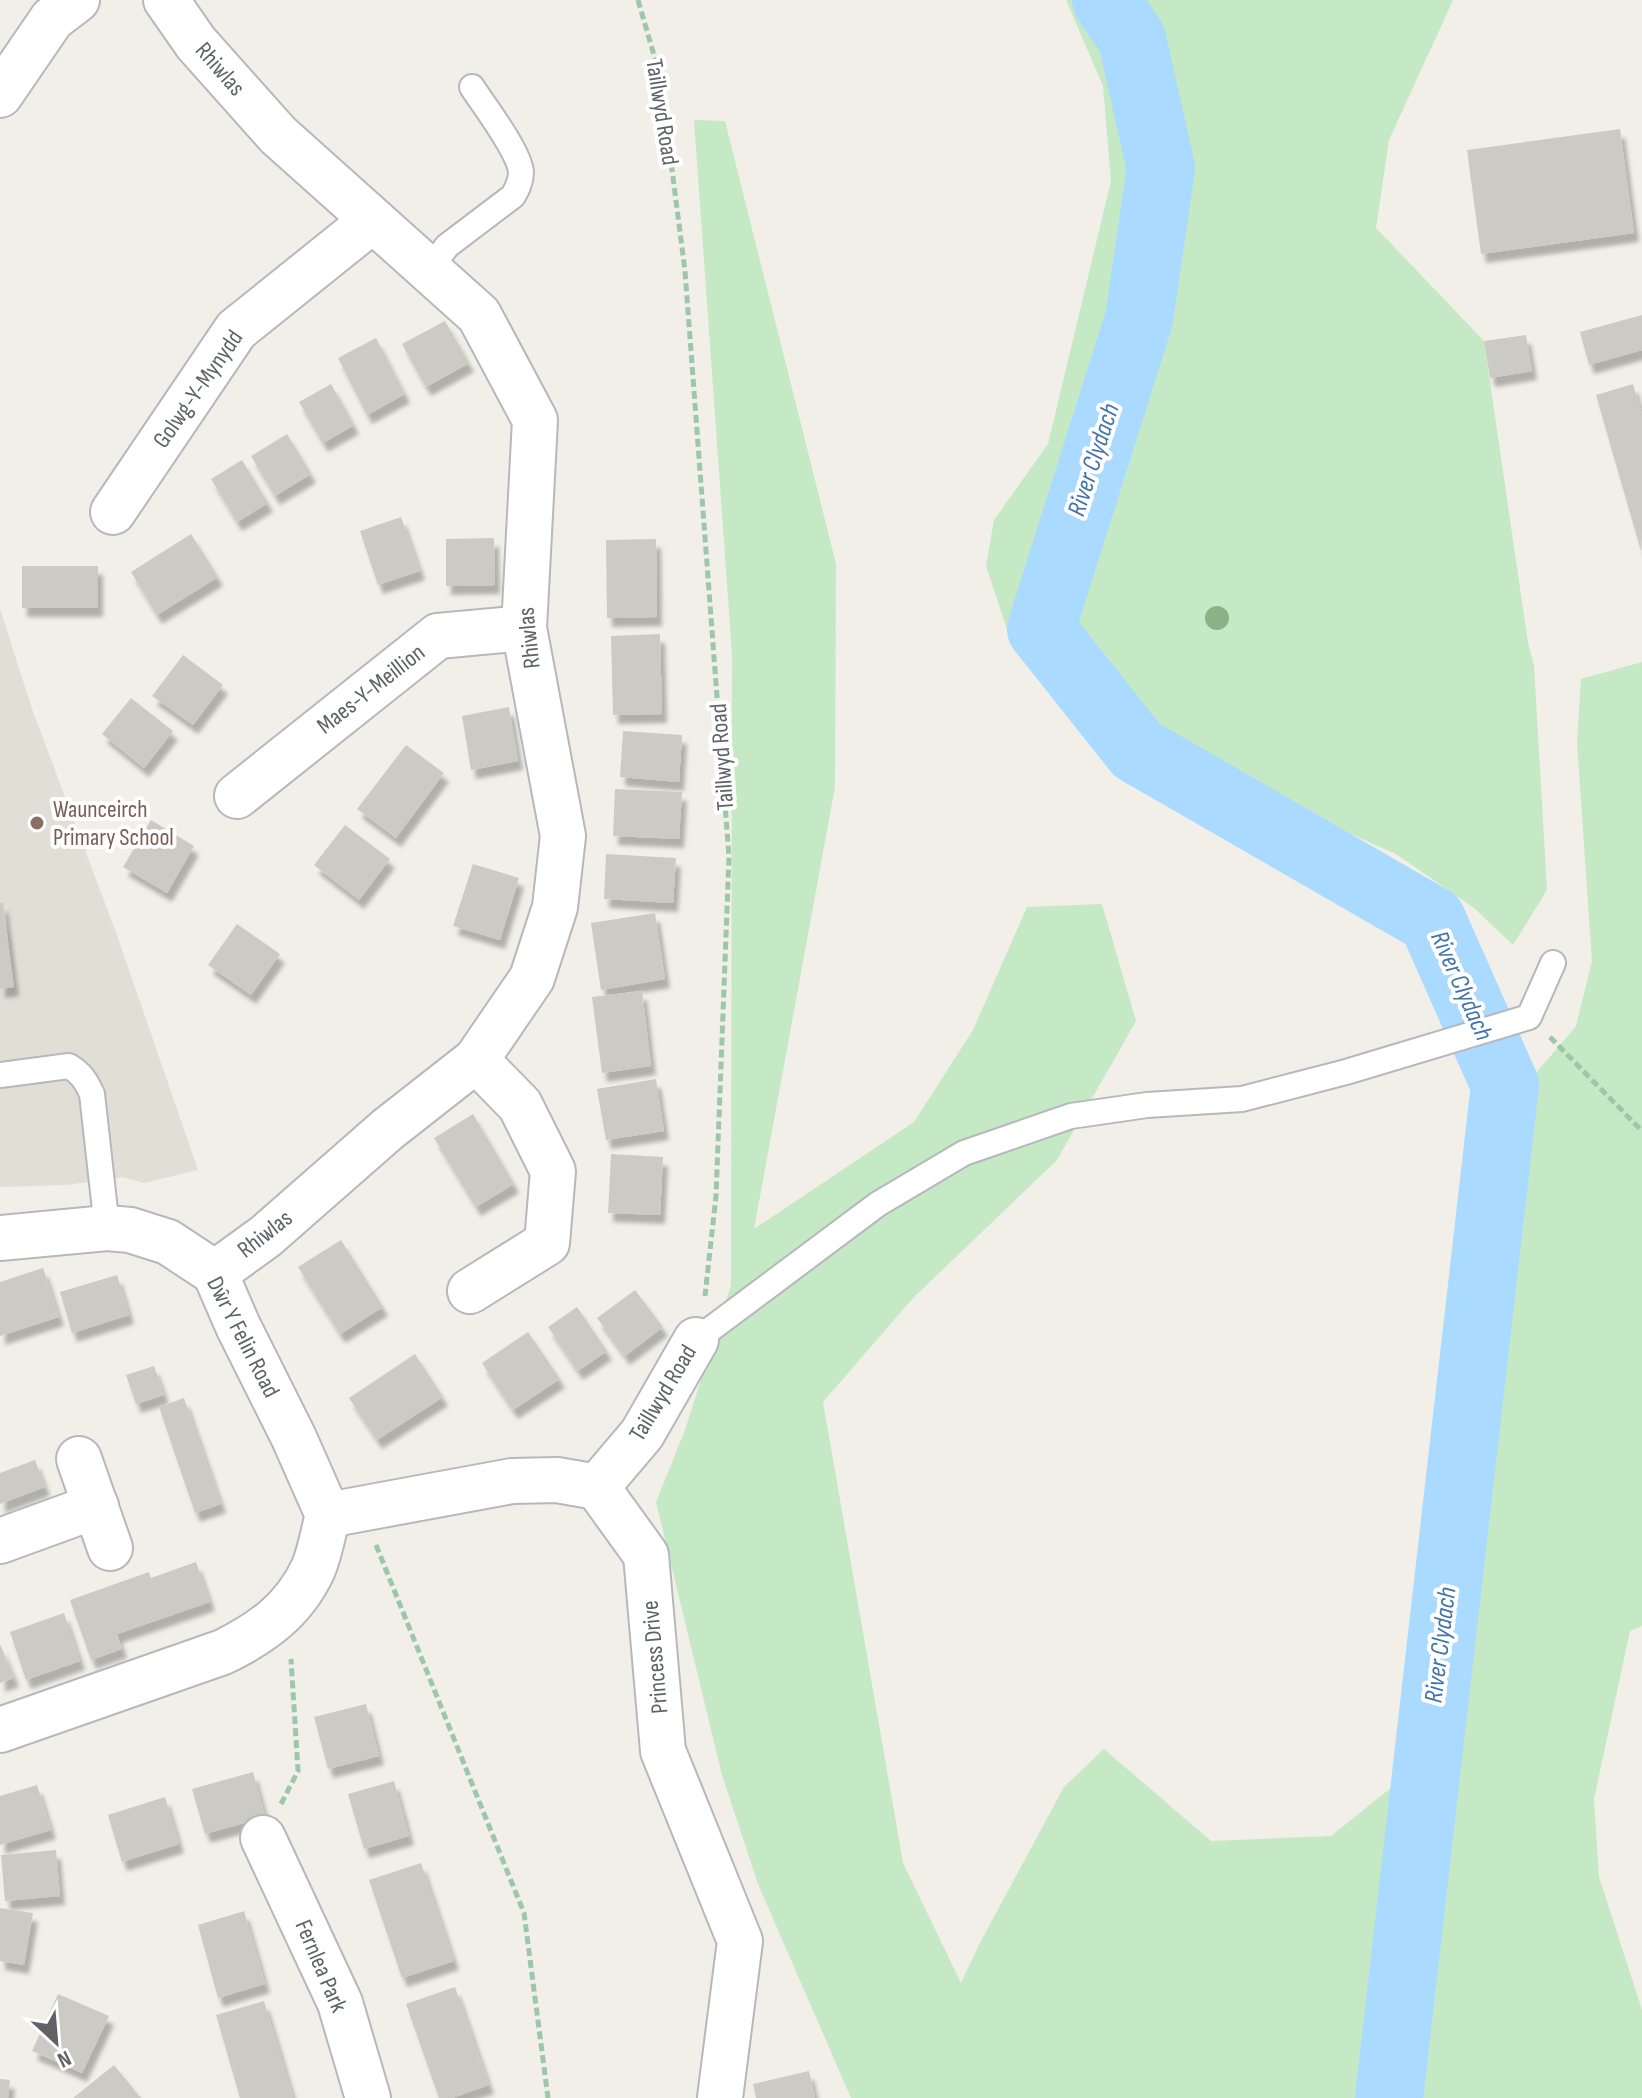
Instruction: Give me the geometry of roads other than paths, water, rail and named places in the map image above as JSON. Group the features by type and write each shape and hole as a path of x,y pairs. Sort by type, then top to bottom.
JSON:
{"street":[{"path":"0,95 52,19 77,0"},
{"name":"Rhiwlas","path":"166,0 196,43 278,135 479,315 535,420 524,628 563,836 555,907 532,978 476,1060 388,1129 266,1236 215,1273"},
{"name":"Golwg-Y-Mynydd","path":"113,512 236,330 373,220"},
{"name":"Maes-Y-Meillion","path":"237,796 438,636 524,628"},
{"path":"470,1291 547,1243 553,1171 520,1105 476,1060"},
{"name":"Dŵr Y Felin Road","path":"0,1238 107,1228 130,1230 168,1242 215,1273 294,1438 345,1513"},
{"name":"Taillwyd Road","path":"597,1487 642,1434 696,1340"},
{"path":"79,1459 110,1548"},
{"path":"0,1730 223,1652 255,1636 288,1610 345,1513 512,1481 557,1480 597,1487"},
{"name":"Princess Drive","path":"597,1487 646,1555 663,1751 740,1941 720,2098"},
{"path":"0,1541 96,1506"},
{"name":"Fernlea Park","path":"263,1838 340,2003 368,2098"}],"lane":[{"path":"429,270 447,246 513,196 519,185 521,174 517,159 472,87"},
{"path":"696,1340 878,1204 964,1153 1071,1116 1147,1105 1242,1099 1529,1017 1553,963"},
{"path":"0,1075 69,1066 86,1080 92,1094 107,1228"}],"waterway":[{"name":"River Clydach","path":"1106,0 1132,39 1161,168 1139,319 1041,629 1137,750 1432,920 1505,1085 1389,2098"}],"place":[{"name":"Waunceirch Primary School","path":"37,823"}]}
